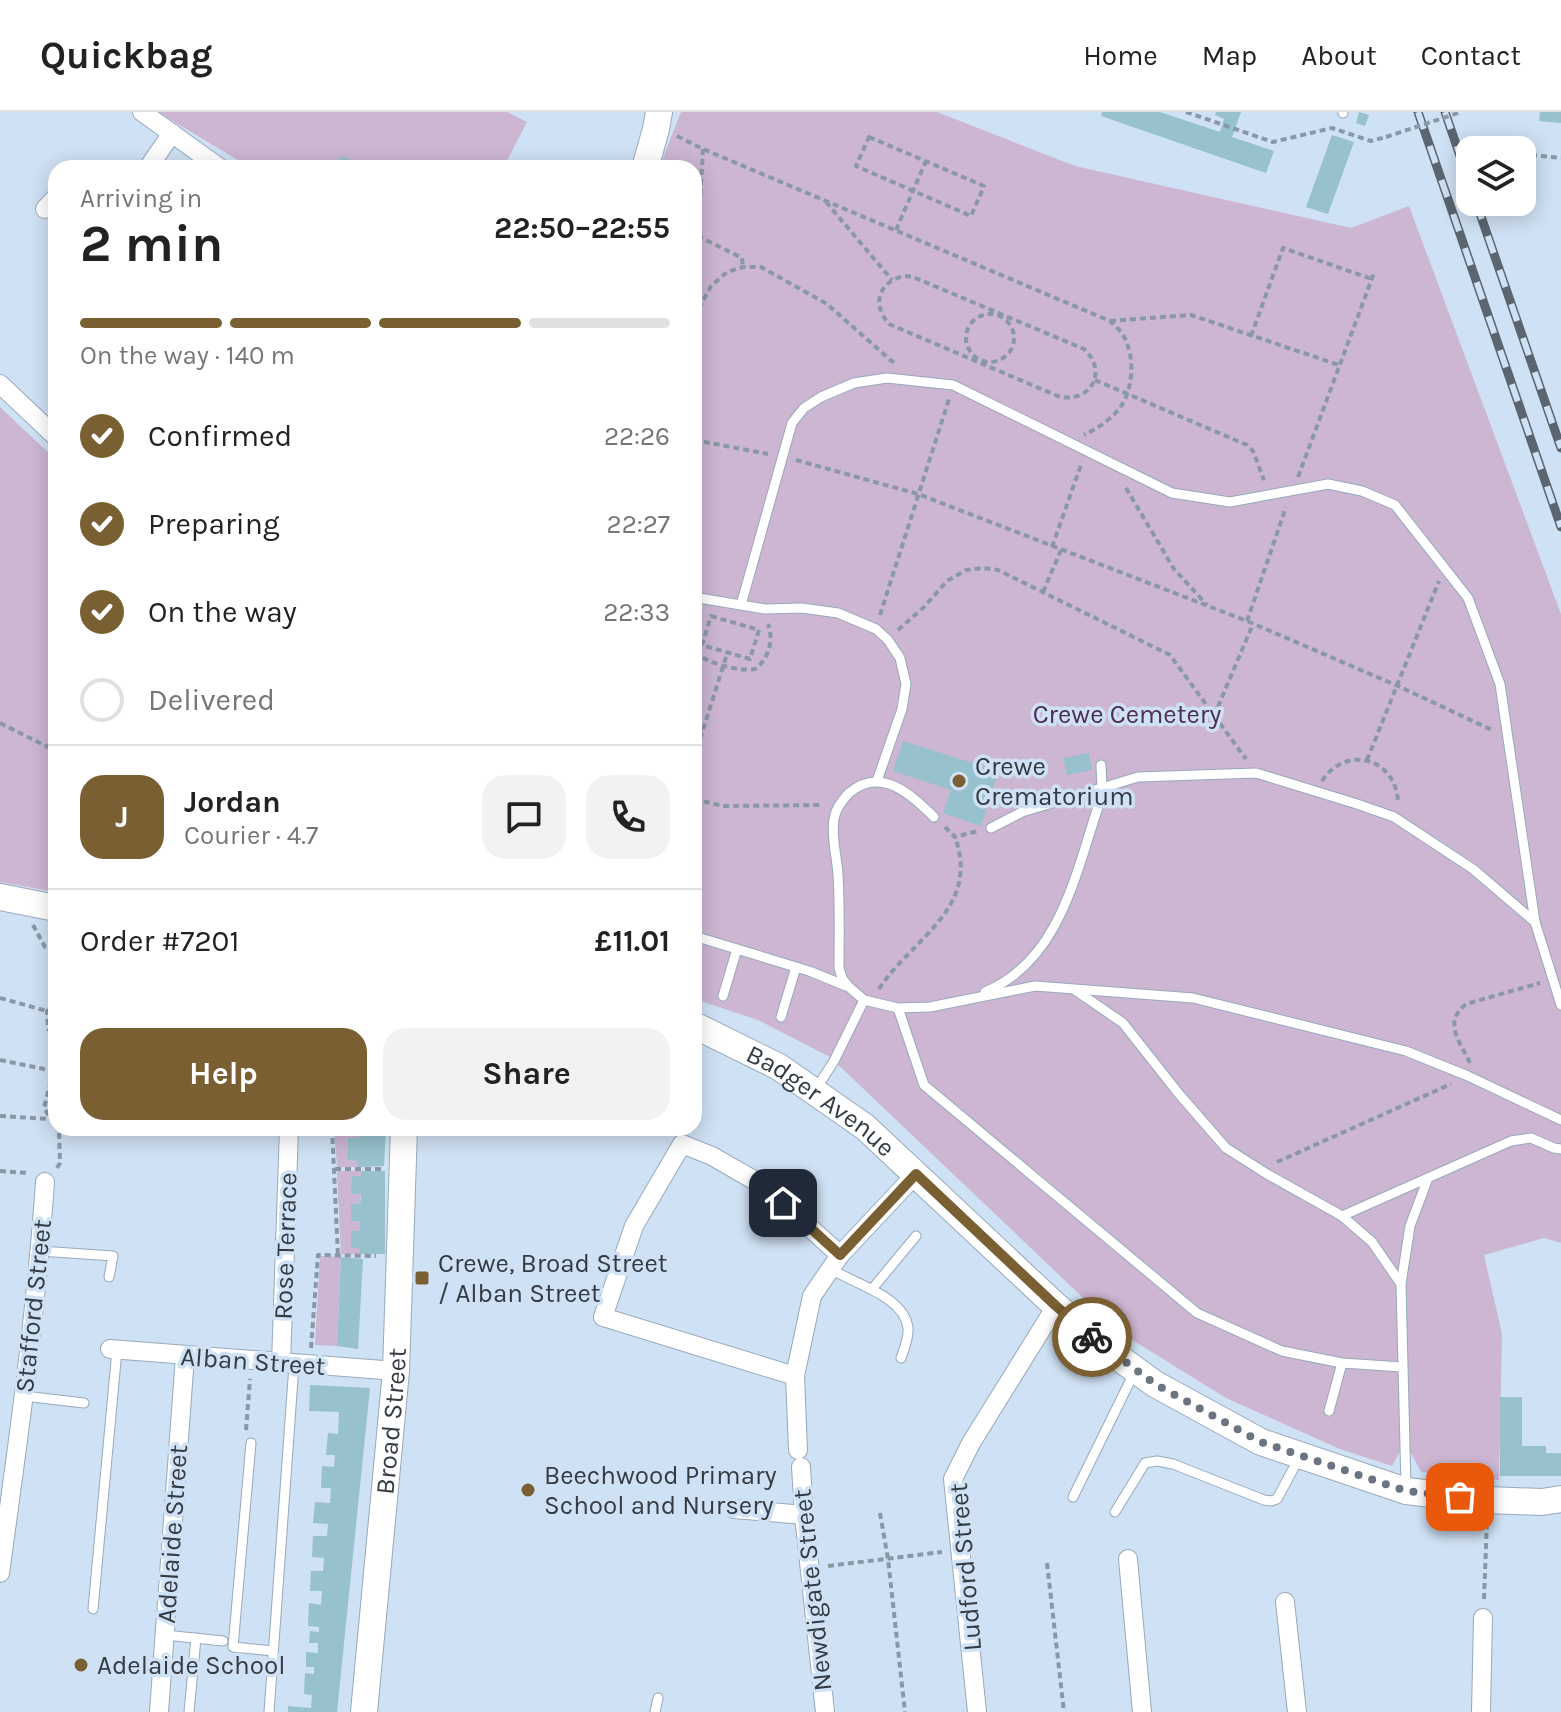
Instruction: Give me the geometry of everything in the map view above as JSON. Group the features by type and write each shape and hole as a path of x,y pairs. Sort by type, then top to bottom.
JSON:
{"street":[{"path":"142,112 209,160"},
{"path":"647,160 658,121"},
{"path":"153,160 172,133"},
{"path":"0,384 48,429"},
{"path":"0,897 48,906"},
{"name":"Badger Avenue","path":"702,1029 779,1067 865,1127 1056,1306 1155,1384 1261,1442 1406,1491 1487,1500 1542,1502 1561,1499"},
{"name":"Rose Terrace","path":"289,1136 295,1365"},
{"name":"Broad Street","path":"364,1712 396,1371 404,1136"},
{"path":"795,1376 603,1317 634,1226 682,1144 712,1156 764,1186 836,1262"},
{"name":"Newdigate Street","path":"825,1712 799,1459 795,1376 812,1296 836,1262 916,1174"},
{"name":"Stafford Street","path":"0,1573 6,1488 24,1396 48,1178"},
{"name":"Ludford Street","path":"977,1712 953,1479 971,1443 1056,1306"},
{"name":"Alban Street","path":"114,1350 396,1371"},
{"name":"Adelaide Street","path":"159,1712 185,1356"},
{"path":"734,1509 804,1515"},
{"path":"1128,1559 1142,1712"},
{"path":"1285,1602 1297,1712"},
{"path":"1481,1712 1483,1618"}],"lane":[{"path":"741,605 792,423 804,408 821,397 854,383 887,378 953,385 1172,493 1230,502 1328,484 1362,491 1395,505 1468,598 1500,684 1535,922 1561,1005"},
{"path":"702,598 765,609 802,608 838,613 876,629 888,640 900,658 906,684 902,709 877,781"},
{"path":"967,999 999,986 1023,969 1059,920 1098,807 1102,788 1101,765"},
{"path":"991,828 1022,812 1138,777 1256,773 1394,817 1473,869 1535,922"},
{"path":"934,817 893,785 877,781 851,791 838,805 834,820 839,968 849,987 867,1002 898,1008 930,1007 1035,986 1193,998 1406,1051 1561,1120"},
{"path":"702,938 849,987"},
{"path":"723,996 737,949"},
{"path":"781,1017 796,967"},
{"path":"1073,989 1123,1023 1226,1148 1342,1216 1372,1242 1401,1284"},
{"path":"815,1092 867,1002"},
{"path":"898,1008 924,1085 1197,1313 1282,1351 1342,1363 1402,1367"},
{"path":"1342,1216 1511,1141 1531,1138 1561,1149"},
{"path":"1406,1491 1401,1284 1410,1226 1428,1178"},
{"path":"873,1288 916,1236"},
{"path":"40,1251 113,1256 109,1277"},
{"path":"836,1262 851,1281 873,1288 903,1313 908,1326 901,1358"},
{"path":"93,1609 114,1350"},
{"path":"1329,1411 1342,1363"},
{"path":"269,1712 295,1365"},
{"path":"1073,1497 1136,1370"},
{"path":"24,1396 84,1403"},
{"path":"251,1443 233,1647 273,1651"},
{"path":"1115,1512 1145,1463 1157,1461 1173,1464 1271,1501 1277,1499 1300,1455"},
{"path":"165,1635 223,1641"},
{"path":"189,1712 196,1638"},
{"path":"655,1712 658,1698"}],"path":[{"path":"1186,112 1273,142 1332,128 1371,141 1461,112"},
{"path":"658,121 672,134 703,149 1110,321 1127,341 1131,357 1127,394 1122,404 1098,428 1081,437 1061,437"},
{"path":"869,137 984,186 971,216 913,191 856,166 869,137"},
{"path":"702,167 703,149"},
{"path":"1536,156 1561,158"},
{"path":"896,230 926,161"},
{"path":"824,200 892,280"},
{"path":"702,238 742,258 743,267"},
{"path":"1247,621 1373,276 1283,248 1251,336"},
{"path":"702,302 711,286 727,272 743,267 761,267 827,304 915,381"},
{"path":"913,277 999,314 1084,349 1095,362 1096,371 1095,380 1085,393 1077,397 1060,397 889,324 883,317 879,299 882,290 892,280 913,277"},
{"path":"984,314 999,314 1011,326 1014,343 1005,357 998,361 981,362 969,351 965,337 967,329 971,322 984,314"},
{"path":"1110,321 1191,315 1340,366"},
{"path":"1095,380 1247,445 1253,451 1269,494"},
{"path":"876,629 953,385"},
{"path":"702,441 783,456 918,494 1247,621 1508,737"},
{"path":"1052,547 1086,450"},
{"path":"1124,484 1174,569 1209,607"},
{"path":"1043,592 1061,550"},
{"path":"1367,760 1444,568"},
{"path":"888,640 947,581 966,570 998,570 1170,655 1256,773"},
{"path":"702,657 747,670 755,669 765,659 772,635 769,626 753,607"},
{"path":"711,616 759,630 750,659 727,652 702,645 711,616"},
{"path":"1214,716 1253,624"},
{"path":"702,732 727,652"},
{"path":"0,723 48,747"},
{"path":"1318,792 1331,769 1342,762 1367,760 1380,766 1397,788 1399,802 1394,817"},
{"path":"702,801 723,806 838,805"},
{"path":"867,1002 950,907 956,895 961,871 958,847 955,837 934,817"},
{"path":"955,837 991,828"},
{"path":"33,924 48,949"},
{"path":"1260,1170 1468,1076 1470,1061 1454,1027 1460,1009 1466,1004 1553,980"},
{"path":"0,998 47,1011 48,1029"},
{"path":"0,1060 48,1070"},
{"path":"48,1093 44,1108 48,1115"},
{"path":"0,1116 48,1119"},
{"path":"0,1171 48,1178 60,1163 59,1136"},
{"path":"333,1136 338,1256"},
{"path":"335,1169 403,1168"},
{"path":"295,1365 318,1255 400,1257"},
{"path":"251,1361 246,1435 251,1443"},
{"path":"1483,1618 1487,1500"},
{"path":"880,1513 905,1712"},
{"path":"809,1568 961,1549"},
{"path":"1047,1563 1064,1712"}],"green space":[{"path":"158,112 507,112 527,122 507,160 238,160"},
{"name":"Crewe Cemetery","path":"681,112 937,112 1075,166 1351,228 1409,206 1561,614 1561,1243 1544,1238 1484,1255 1502,1334 1499,1480 1421,1472 1411,1453 1399,1453 1392,1466 1340,1449 1226,1398 1118,1331 830,1057 758,1020 702,1002 702,160 662,160"},
{"path":"0,407 48,452 48,891 0,882"},
{"path":"335,1136 359,1136 348,1138 347,1160 358,1161 358,1167 337,1167"},
{"path":"337,1171 361,1171 361,1176 352,1177 352,1193 361,1194 360,1204 352,1204 351,1221 360,1221 360,1231 351,1231 360,1254 341,1254"},
{"path":"320,1256 341,1257 337,1346 315,1345"}],"building":[{"path":"1102,112 1160,112 1220,132 1224,119 1215,115 1216,112 1241,112 1232,137 1274,151 1266,173 1101,116"},
{"path":"1359,112 1369,115 1365,126 1356,123"},
{"path":"1540,112 1561,112 1561,123 1539,121"},
{"path":"1332,135 1354,142 1328,214 1306,207"},
{"name":"Crewe Crematorium","path":"903,741 998,771 981,826 943,813 951,790 893,771"},
{"path":"1089,753 1092,770 1067,775 1063,758"},
{"path":"386,1136 384,1166 358,1167 358,1161 347,1160 348,1138"},
{"path":"361,1171 385,1171 385,1254 360,1254 360,1248 351,1248 351,1231 360,1231 360,1221 351,1221 351,1204 360,1204 361,1197 361,1194 351,1194 352,1176 361,1176"},
{"path":"341,1257 363,1259 358,1349 337,1346"},
{"path":"310,1385 370,1388 337,1712 288,1712 288,1706 311,1708 312,1695 304,1694 305,1673 314,1674 314,1667 306,1667 306,1652 318,1653 318,1643 309,1643 310,1631 319,1632 319,1627 308,1626 309,1603 321,1605 322,1591 310,1591 311,1571 323,1571 324,1558 312,1557 313,1536 327,1536 328,1524 313,1523 315,1502 330,1503 331,1488 321,1488 322,1466 334,1467 335,1455 326,1455 328,1433 338,1434 339,1412 309,1411"},
{"path":"1500,1397 1522,1397 1522,1446 1546,1446 1546,1453 1561,1453 1561,1476 1500,1476"}],"railway":[{"path":"1418,112 1561,527"},
{"path":"1445,112 1456,144"},
{"path":"1481,216 1561,448"}],"way so far":[{"path":"1092,1337 1155,1384 1261,1442 1406,1491 1460,1497"}],"place":[{"name":"Crewe Crematorium","path":"959,781"},
{"name":"Crewe, Broad Street / Alban Street","path":"422,1278"},
{"name":"Beechwood Primary School and Nursery","path":"528,1490"},
{"name":"Adelaide School","path":"81,1665"}],"route":[{"path":"783,1203 840,1255 916,1174 1092,1337"}]}
